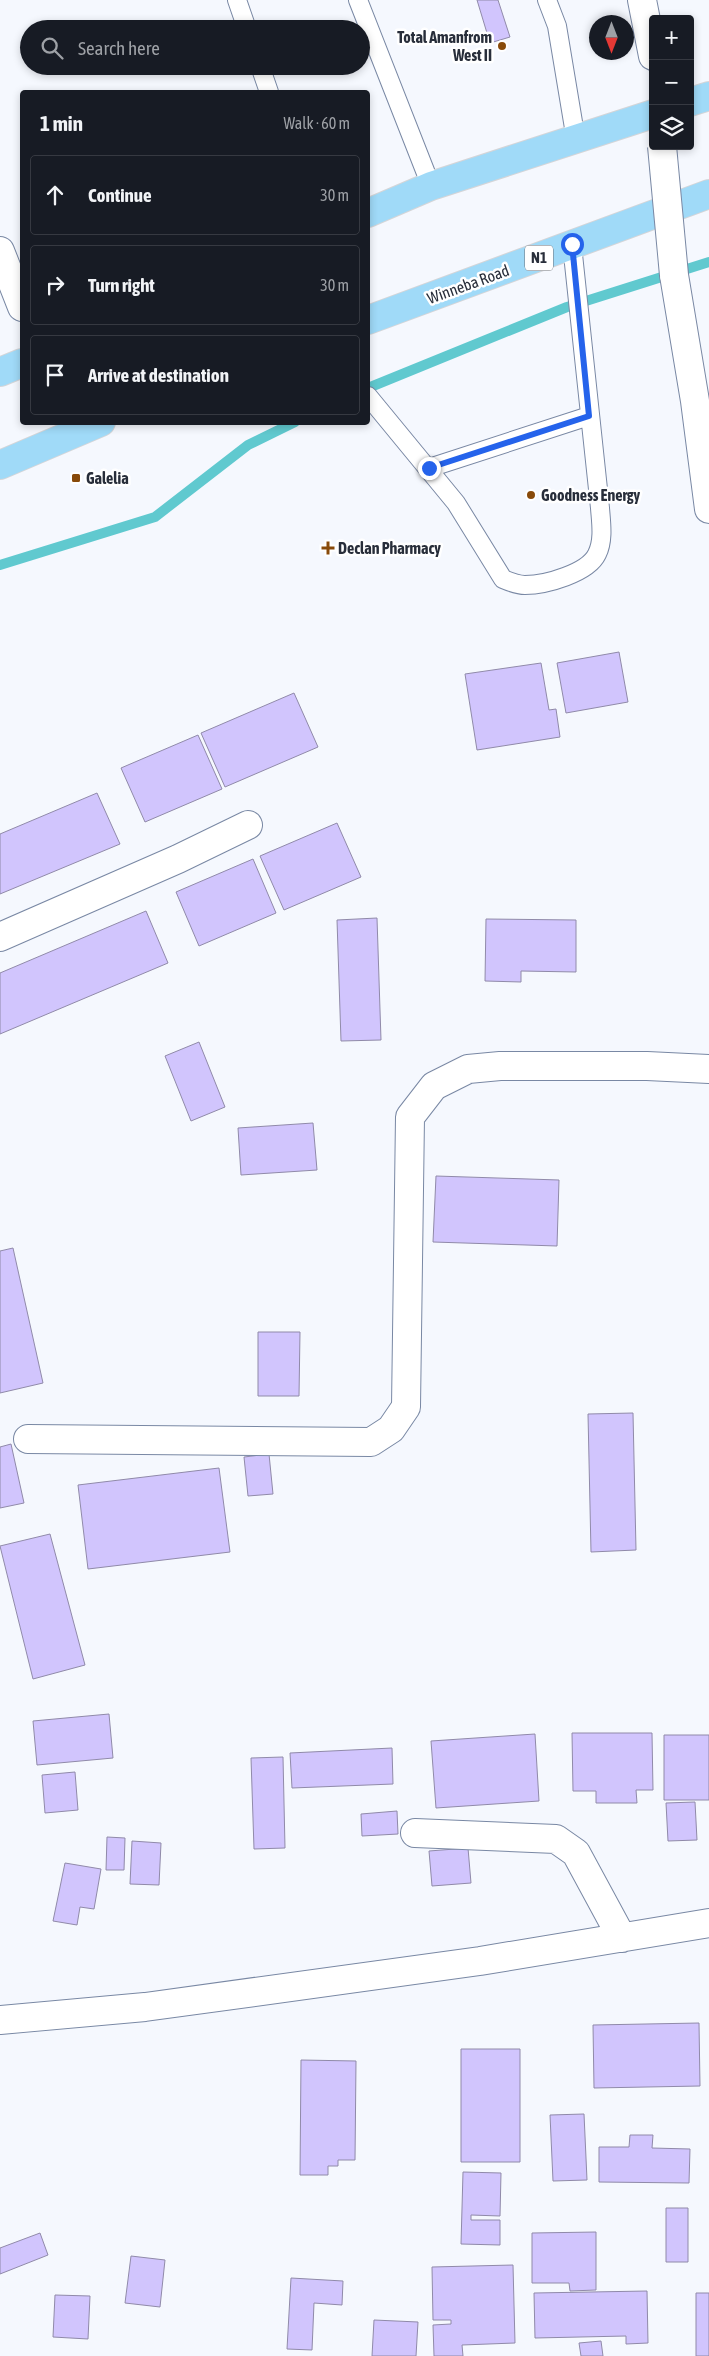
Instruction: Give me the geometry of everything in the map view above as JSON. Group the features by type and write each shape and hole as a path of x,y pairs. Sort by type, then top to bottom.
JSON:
{"highway":[{"path":"694,101 709,96"},
{"path":"370,212 431,186 649,115"},
{"name":"Winneba Road","path":"370,319 709,194"},
{"path":"0,372 20,364"},
{"path":"0,465 94,425"}],"street":[{"path":"642,0 649,36"},
{"path":"662,150 674,275 696,400 709,509"},
{"path":"0,251 20,302"},
{"path":"0,937 178,859 248,825"},
{"path":"28,1439 371,1442 391,1430 406,1407 410,1117 434,1086 468,1069 500,1066 647,1066 709,1069"},
{"path":"414,1832 556,1839 576,1852 622,1938"},
{"path":"0,2020 145,2008 480,1961 709,1923"}],"lane":[{"path":"237,0 244,20"},
{"path":"358,0 366,20"},
{"path":"547,0 558,26 576,140"},
{"path":"370,31 431,186"},
{"path":"263,75 268,90"},
{"path":"370,398 456,503 503,579 526,586 557,580 591,564 598,553 602,534 572,244"},
{"path":"429,468 589,416"}],"building":[{"path":"477,0 498,0 510,37 490,43"},
{"path":"619,652 628,702 566,713 557,663"},
{"path":"541,663 549,710 556,709 560,737 477,750 465,674"},
{"path":"294,693 318,747 225,787 201,733"},
{"path":"198,735 222,789 145,822 121,768"},
{"path":"97,793 120,844 0,894 0,834"},
{"path":"337,823 361,877 284,910 260,856"},
{"path":"253,859 276,913 199,946 176,892"},
{"path":"146,911 168,963 0,1034 0,973"},
{"path":"377,918 381,1040 341,1041 337,920"},
{"path":"486,919 576,920 576,972 521,971 521,982 485,981"},
{"path":"199,1042 225,1107 191,1121 165,1056"},
{"path":"313,1123 317,1170 241,1175 238,1128"},
{"path":"436,1176 559,1180 557,1246 433,1242"},
{"path":"13,1248 43,1383 0,1393 0,1251"},
{"path":"258,1332 300,1332 299,1396 258,1396"},
{"path":"633,1413 636,1550 591,1552 588,1414"},
{"path":"11,1444 24,1503 0,1508 0,1447"},
{"path":"269,1454 273,1494 248,1496 244,1457"},
{"path":"219,1468 230,1552 88,1569 78,1485"},
{"path":"50,1534 85,1665 33,1679 0,1546"},
{"path":"109,1714 113,1758 37,1765 33,1721"},
{"path":"572,1733 652,1733 653,1790 636,1790 637,1803 596,1803 596,1791 573,1791"},
{"path":"535,1734 539,1801 436,1808 431,1741"},
{"path":"664,1735 709,1735 709,1800 664,1800"},
{"path":"392,1748 393,1784 292,1788 290,1753"},
{"path":"283,1757 285,1848 254,1849 251,1758"},
{"path":"75,1772 78,1810 45,1813 42,1775"},
{"path":"695,1802 697,1840 668,1841 666,1803"},
{"path":"397,1811 398,1834 362,1836 361,1814"},
{"path":"107,1837 125,1838 124,1870 106,1870"},
{"path":"132,1841 161,1843 159,1885 130,1884"},
{"path":"468,1848 471,1883 432,1886 429,1851"},
{"path":"65,1863 101,1869 94,1909 80,1907 77,1925 53,1921"},
{"path":"699,2023 700,2086 594,2088 593,2025"},
{"path":"461,2049 520,2049 520,2162 461,2162"},
{"path":"301,2060 356,2061 355,2160 338,2160 338,2166 328,2166 328,2175 300,2175"},
{"path":"584,2114 587,2180 553,2181 550,2115"},
{"path":"630,2135 653,2135 652,2148 690,2149 689,2183 599,2182 599,2147 629,2147"},
{"path":"463,2172 501,2173 500,2216 471,2215 471,2220 500,2220 500,2245 461,2244"},
{"path":"666,2208 688,2208 688,2262 666,2262"},
{"path":"596,2232 596,2290 570,2291 569,2283 532,2283 532,2233"},
{"path":"40,2233 48,2255 0,2274 0,2248"},
{"path":"131,2256 165,2260 160,2307 125,2303"},
{"path":"513,2265 515,2343 462,2345 463,2356 434,2356 433,2325 451,2324 451,2320 433,2320 432,2267"},
{"path":"291,2278 343,2281 342,2305 314,2303 312,2350 287,2349"},
{"path":"647,2291 648,2343 626,2344 626,2336 535,2338 534,2293"},
{"path":"696,2293 709,2293 709,2356 696,2356"},
{"path":"55,2295 90,2296 88,2339 53,2337"},
{"path":"374,2320 418,2322 416,2356 372,2356"},
{"path":"601,2341 603,2356 581,2356 579,2343"}],"waterway":[{"path":"370,387 567,307 709,262"},
{"path":"0,565 155,517 248,445 289,425"}],"place":[{"name":"Total Amanfrom West II","path":"502,46"},
{"name":"Galelia","path":"76,478"},
{"name":"Goodness Energy","path":"531,495"},
{"name":"Declan Pharmacy","path":"328,548"}],"route":[{"path":"429,468 589,416 572,244"}]}
